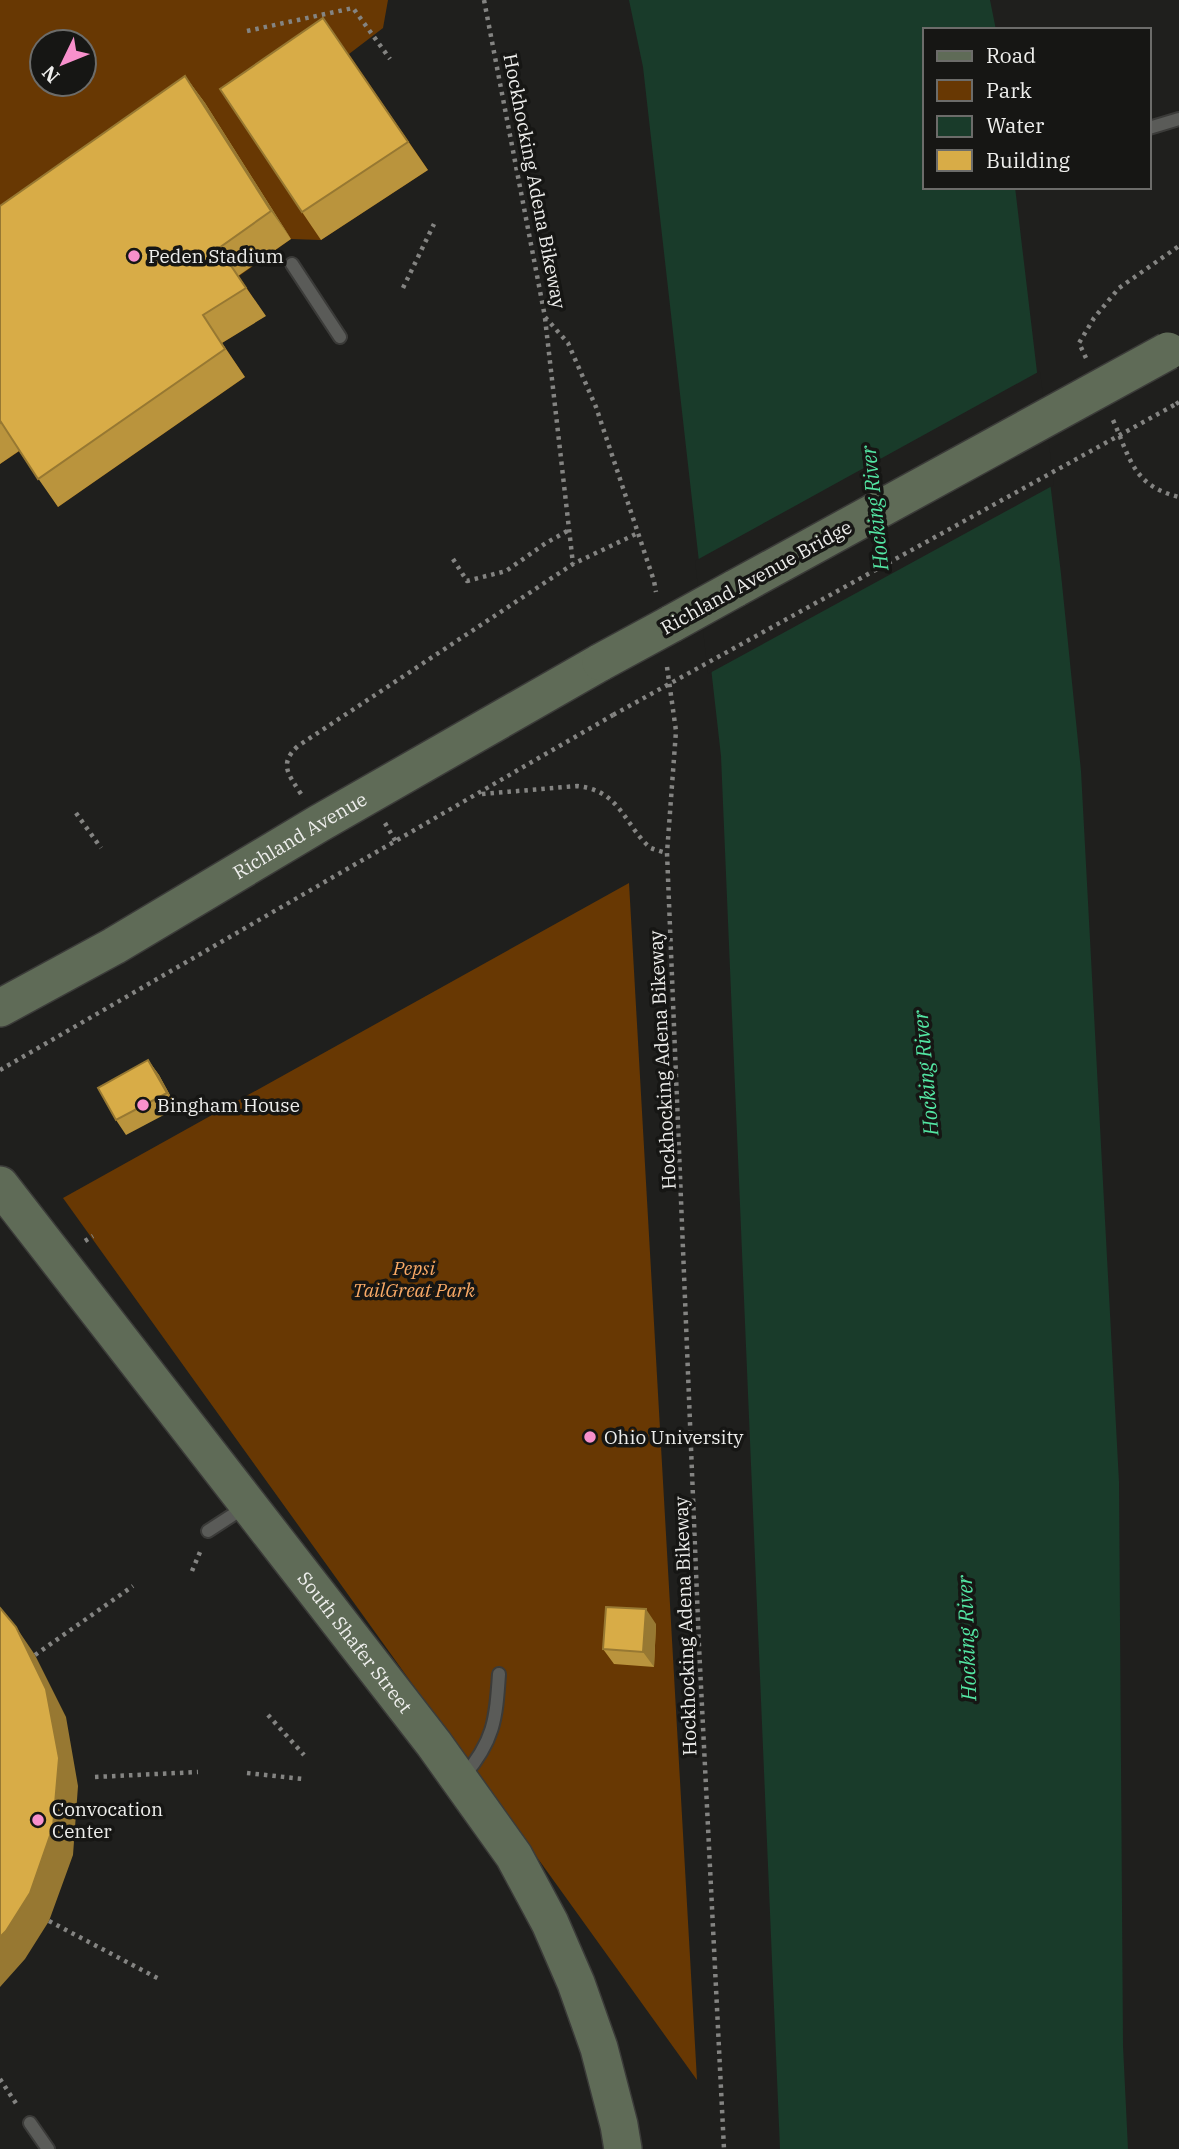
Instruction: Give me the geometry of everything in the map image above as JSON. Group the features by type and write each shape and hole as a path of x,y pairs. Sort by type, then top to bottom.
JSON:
{"main road":[{"name":"Richland Avenue Bridge","path":"601,662 1175,347"},
{"name":"Richland Avenue","path":"0,1009 114,946 318,824 601,662"},
{"name":"South Shafer Street","path":"0,1185 460,1779 514,1856 550,1923 576,1983 598,2049 619,2125 622,2149"}],"lane":[{"path":"1151,127 1179,119"},
{"path":"292,264 340,337"},
{"path":"208,1531 249,1505"},
{"path":"460,1779 480,1758 488,1739 496,1715 499,1674"},
{"path":"30,2123 48,2149"}],"path":[{"name":"Hockhocking Adena Bikeway","path":"484,0 545,317 568,343 596,407 654,581 656,595"},
{"path":"247,31 353,8 390,59"},
{"path":"403,288 434,224"},
{"path":"545,317 573,564"},
{"path":"0,1070 613,715 1178,403"},
{"path":"453,559 467,580 500,574 569,530"},
{"path":"302,797 288,771 286,761 298,746 573,564 638,533"},
{"name":"Hockhocking Adena Bikeway","path":"666,663 676,731 667,853 699,1646 723,2149"},
{"path":"478,794 577,786 592,788 603,793 615,804 650,848 667,853"},
{"path":"76,813 101,848"},
{"path":"390,831 396,842"},
{"path":"35,1655 133,1586"},
{"path":"268,1715 304,1755"},
{"path":"95,1776 198,1772"},
{"path":"247,1773 303,1779"},
{"path":"50,1921 161,1980"},
{"path":"0,2079 30,2123"}],"green space":[{"name":"Peden Stadium","path":"0,0 388,0 383,28 349,54 428,170 321,240 291,239 239,276 265,316 222,343 245,377 58,507 21,450 0,464"},
{"name":"Pepsi TailGreat Park","path":"629,883 697,2080 63,1198"}],"water":[{"name":"Hocking River","path":"629,0 990,0 996,28 923,28 923,189 1015,189 1061,574 1081,771 1119,1482 1123,2046 1128,2149 780,2149 721,756 643,67"}],"pier":[{"path":"1040,371 1054,485 708,674 695,561"}],"building":[{"path":"323,18 408,142 302,212 220,89"},
{"path":"185,76 271,211 219,248 246,288 203,315 225,349 38,479 0,423 0,206"},
{"path":"148,1060 167,1093 116,1120 98,1088"},
{"path":"606,1607 646,1609 643,1652 603,1649"},
{"name":"Convocation Center","path":"0,1608 16,1627 46,1689 59,1758 53,1827 30,1893 0,1937"}],"place":[{"name":"Peden Stadium","path":"134,256"},
{"name":"Bingham House","path":"143,1105"},
{"name":"Ohio University","path":"590,1437"},
{"name":"Convocation Center","path":"38,1820"}]}
